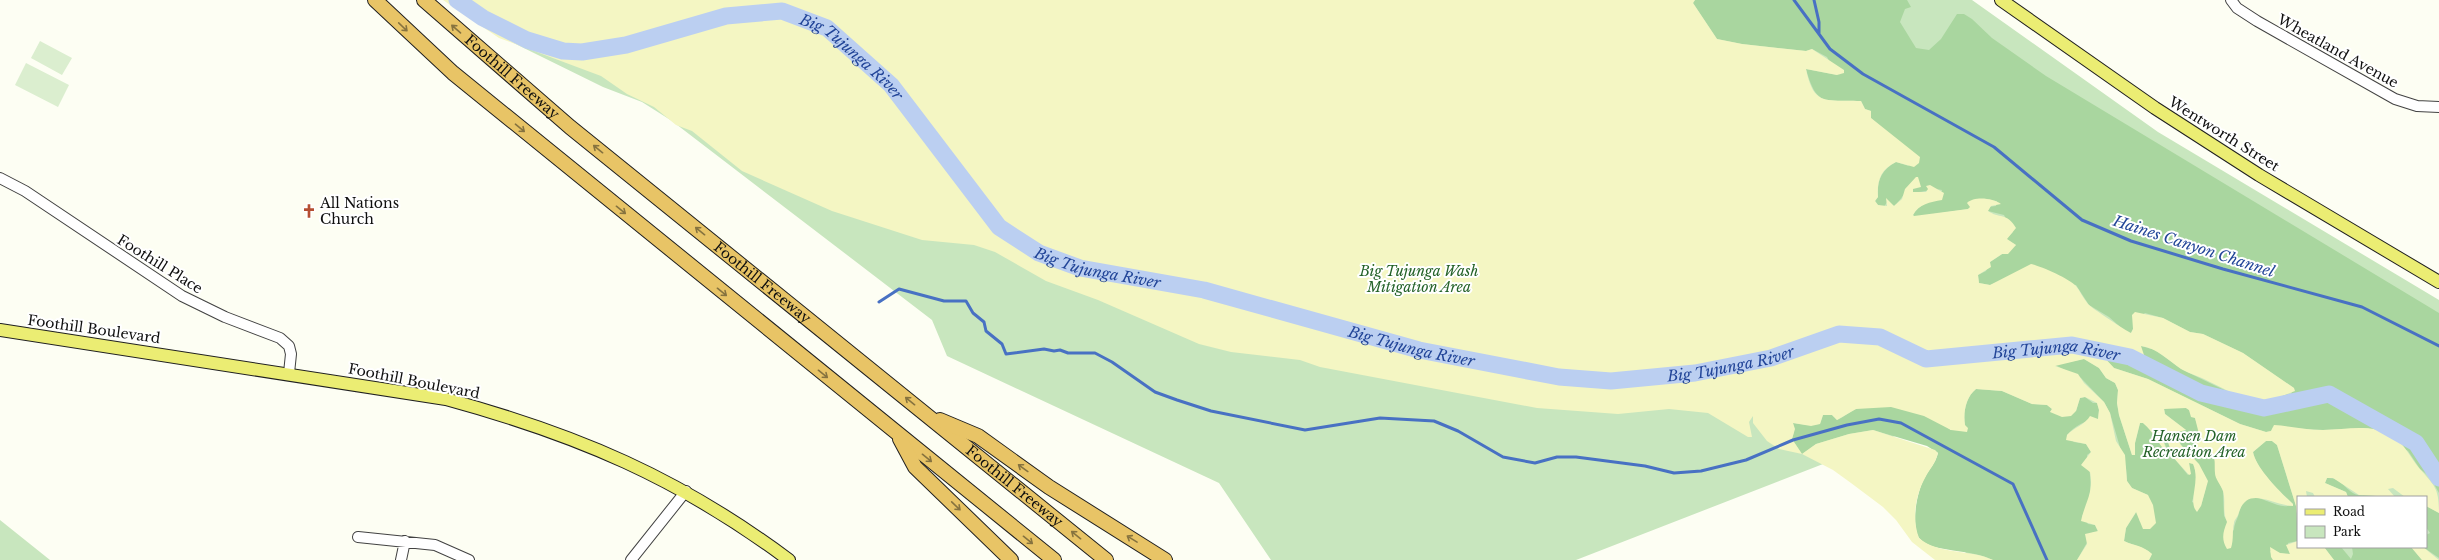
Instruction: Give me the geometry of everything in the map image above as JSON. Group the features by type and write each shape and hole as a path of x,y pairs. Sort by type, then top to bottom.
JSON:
{"highway":[{"path":"375,0 419,42 490,103 1054,560"},
{"name":"Foothill Freeway","path":"424,0 570,127 1106,560"},
{"path":"925,413 978,436 1049,487 1165,560"},
{"path":"897,433 915,467 1011,560"}],"main road":[{"name":"Wentworth Street","path":"2001,0 2181,125 2259,175 2439,282"},
{"name":"Foothill Boulevard","path":"0,330 289,373 446,399 513,418 599,449 686,491 730,518 789,560"}],"street":[{"name":"Wheatland Avenue","path":"2231,0 2237,8 2257,21 2395,99 2417,106 2439,106"},
{"name":"Foothill Place","path":"0,178 25,191 182,296 225,317 280,338 289,346 291,354 289,373"},
{"path":"631,560 686,491"},
{"path":"358,537 435,545 469,560"},
{"path":"400,560 405,541"}],"green space":[{"name":"Big Tujunga Wash Mitigation Area","path":"456,0 1972,0 2158,132 2439,300 2439,560 1966,560 1957,412 1576,560 1271,560 1219,483 947,356 932,320 672,121 642,102 603,87 493,33"},
{"path":"1695,0 1907,0 1911,7 1905,9 1900,22 1916,48 1929,50 1941,39 1957,14 1964,14 1972,19 1992,38 2046,76 2439,313 2439,493 2430,477 2420,469 2408,451 2368,428 2323,430 2273,427 2271,431 2266,432 2240,424 2148,379 2114,368 2100,353 2103,347 2119,346 2139,356 2141,346 2155,350 2183,370 2245,400 2265,403 2282,395 2291,394 2294,388 2243,353 2203,334 2190,332 2163,318 2145,313 2133,322 2133,329 2131,333 2126,332 2109,317 2089,305 2076,285 2008,278 1990,285 1979,283 1978,275 1986,271 1990,262 2016,245 2006,239 2013,232 2004,215 1988,211 1988,207 1996,206 1997,201 1984,200 1968,209 1914,217 1913,215 1921,206 1927,202 1939,200 1942,190 1913,192 1913,181 1894,206 1887,202 1884,207 1878,205 1875,201 1878,197 1879,181 1883,172 1896,162 1909,166 1880,126 1871,118 1871,111 1865,109 1861,101 1830,100 1818,96 1810,81 1806,69 1837,75 1827,57 1812,49 1806,51 1742,44 1717,39 1693,3"},
{"name":"Hansen Dam Recreation Area","path":"2084,359 2099,368 2106,378 2115,383 2118,390 2117,403 2119,415 2132,455 2135,455 2135,443 2140,423 2143,423 2168,452 2161,434 2167,439 2173,457 2188,475 2190,470 2189,462 2192,464 2176,436 2179,431 2186,430 2165,414 2164,408 2186,408 2189,410 2195,418 2200,434 2194,433 2195,440 2211,454 2216,462 2215,473 2223,491 2224,516 2234,531 2243,503 2249,498 2255,498 2278,505 2286,506 2293,504 2275,487 2264,473 2255,459 2253,452 2266,441 2272,441 2277,445 2296,506 2297,541 2288,543 2290,555 2270,551 2273,560 2149,560 2152,554 2149,551 2124,541 2126,528 2137,511 2140,522 2148,495 2132,488 2127,481 2126,468 2110,413 2104,402 2081,378 2055,365","holes":["2194,467 2206,487 2201,506 2192,502 2196,483 2196,473"]},
{"path":"1976,389 2002,391 2032,404 2047,405 2052,409 2050,412 2076,411 2080,398 2085,397 2093,403 2097,403 2099,410 2098,419 2081,424 2067,435 2074,442 2086,444 2091,452 2087,455 2090,471 2090,494 2086,509 2082,516 2088,524 2095,525 2098,532 2093,532 2077,560 1993,560 1987,557 1934,547 1922,541 1915,526 1917,499 1922,483 1938,453 1927,446 1873,430 1849,434 1816,444 1802,454 1792,439 1794,432 1793,423 1807,425 1820,424 1823,415 1832,415 1837,420 1856,409 1879,405 1905,409 1918,413 1931,418 1951,430 1965,425 1964,415 1966,405 1970,396"},
{"path":"2327,478 2332,478 2358,495 2370,494 2375,496 2348,496 2346,492 2325,483"},
{"path":"2427,507 2439,513 2439,558 2424,548 2427,548 2427,534 2430,533 2427,528"},
{"path":"0,520 50,560 0,560"},
{"path":"2325,548 2342,548 2351,559 2353,554 2352,548 2412,548 2422,560 2334,560"}],"sand":[{"name":"Big Tujunga Wash Mitigation Area","path":"443,0 1695,0 1693,3 1717,39 1742,44 1806,51 1812,49 1844,70 1844,73 1837,75 1806,69 1813,90 1818,96 1831,100 1861,101 1865,109 1871,111 1871,118 1920,157 1919,163 1914,167 1896,162 1883,172 1878,186 1878,197 1875,201 1878,205 1887,206 1886,198 1894,206 1902,199 1905,189 1916,177 1918,177 1921,187 1913,189 1913,192 1926,192 1928,189 1926,186 1930,185 1944,193 1942,200 1929,203 1918,208 1913,215 1914,216 1968,209 1970,207 1967,203 1974,199 1993,200 2001,204 1991,206 1988,211 2006,218 2013,223 2016,228 2007,239 2016,245 2008,254 2002,254 1990,262 1991,267 1978,275 1979,283 1990,285 2031,264 2055,273 2073,283 2090,306 2131,333 2133,329 2132,315 2135,312 2163,318 2190,332 2203,334 2243,353 2294,388 2295,391 2265,403 2257,402 2243,398 2207,380 2184,371 2158,352 2147,347 2141,346 2144,355 2134,354 2109,346 2103,347 2100,353 2114,368 2148,379 2240,424 2266,432 2271,431 2274,425 2317,430 2367,428 2384,432 2397,439 2435,488 2438,498 2439,513 2427,507 2427,496 2404,496 2393,488 2388,489 2394,496 2359,495 2333,478 2327,478 2325,483 2346,492 2348,496 2314,496 2313,493 2306,491 2307,496 2297,496 2297,514 2277,445 2272,441 2266,441 2253,452 2255,458 2269,480 2293,504 2293,506 2260,498 2247,500 2234,521 2232,545 2231,548 2227,549 2223,539 2227,522 2224,495 2215,475 2214,456 2209,452 2199,451 2195,445 2194,433 2199,434 2195,418 2191,417 2189,410 2186,408 2164,409 2165,414 2186,430 2177,432 2180,444 2199,464 2208,481 2201,506 2197,512 2194,508 2193,502 2196,478 2193,464 2189,463 2191,474 2189,475 2173,457 2167,439 2161,435 2168,454 2143,423 2140,423 2135,443 2135,455 2132,455 2119,415 2117,403 2118,390 2115,383 2106,378 2099,368 2084,359 2055,366 2078,374 2084,383 2104,402 2110,413 2116,441 2125,455 2127,481 2132,488 2148,495 2153,505 2156,523 2150,529 2143,529 2136,512 2126,528 2124,541 2142,547 2152,554 2149,560 2077,560 2087,544 2085,534 2098,531 2095,525 2081,521 2090,492 2091,479 2090,472 2081,465 2091,452 2086,444 2066,440 2067,435 2086,421 2090,416 2098,419 2099,410 2097,403 2085,397 2080,398 2076,411 2071,416 2062,417 2050,412 2052,409 2047,405 2032,404 2002,391 1976,389 1970,396 1966,405 1964,420 1965,425 1968,428 1967,432 1951,430 1924,416 1891,407 1856,409 1837,420 1832,415 1823,415 1820,424 1811,426 1793,423 1795,429 1792,439 1802,454 1779,449 1767,441 1753,423 1753,416 1749,422 1752,437 1748,437 1708,413 1669,409 1618,414 1537,408 1320,367 1300,360 1231,352 1199,344 1098,300 1046,281 995,252 974,245 922,240 832,211 742,171 692,131 676,125 654,107 627,94 601,76 499,38"},
{"path":"1873,430 1935,450 1938,453 1937,457 1922,485 1917,500 1915,515 1919,538 1945,550 1975,554 1993,560 1935,560 1912,542 1896,520 1883,507 1833,470 1802,454 1816,444 1849,434"},
{"path":"2297,541 2297,548 2325,548 2334,560 2273,560 2271,557 2270,547 2280,553 2290,554 2286,545"},
{"path":"2412,548 2424,548 2439,560 2422,560"}],"shaded area":[{"path":"40,41 72,58 62,75 31,58"},
{"path":"26,63 69,85 58,107 15,85"}],"waterway":[{"name":"Big Tujunga River","path":"457,0 483,18 527,40 563,51 582,52 626,45 726,16 782,11 827,28 891,85 999,227 1039,253 1080,268 1204,290 1419,350 1559,377 1611,381 1695,373 1771,358 1839,334 1880,337 1926,359 2072,345 2130,357 2201,393 2264,408 2329,394 2416,443 2439,478"},
{"name":"Haines Canyon Channel","path":"1794,0 1830,49 1863,74 1994,147 2082,220 2131,241 2223,269 2362,307 2439,346"},
{"path":"1814,0 1819,22 1819,33"},
{"path":"879,302 899,289 944,301 966,301 973,313 984,322 986,331 1002,344 1006,354 1044,349 1054,351 1060,350 1068,353 1095,353 1112,362 1155,392 1211,411 1305,430 1380,418 1434,421 1458,431 1503,457 1535,463 1557,457 1576,457 1645,466 1674,473 1701,471 1746,460 1793,440 1847,425 1879,419 1901,423 2013,484 2047,560"}],"place":[{"name":"All Nations Church","path":"309,211"}]}
